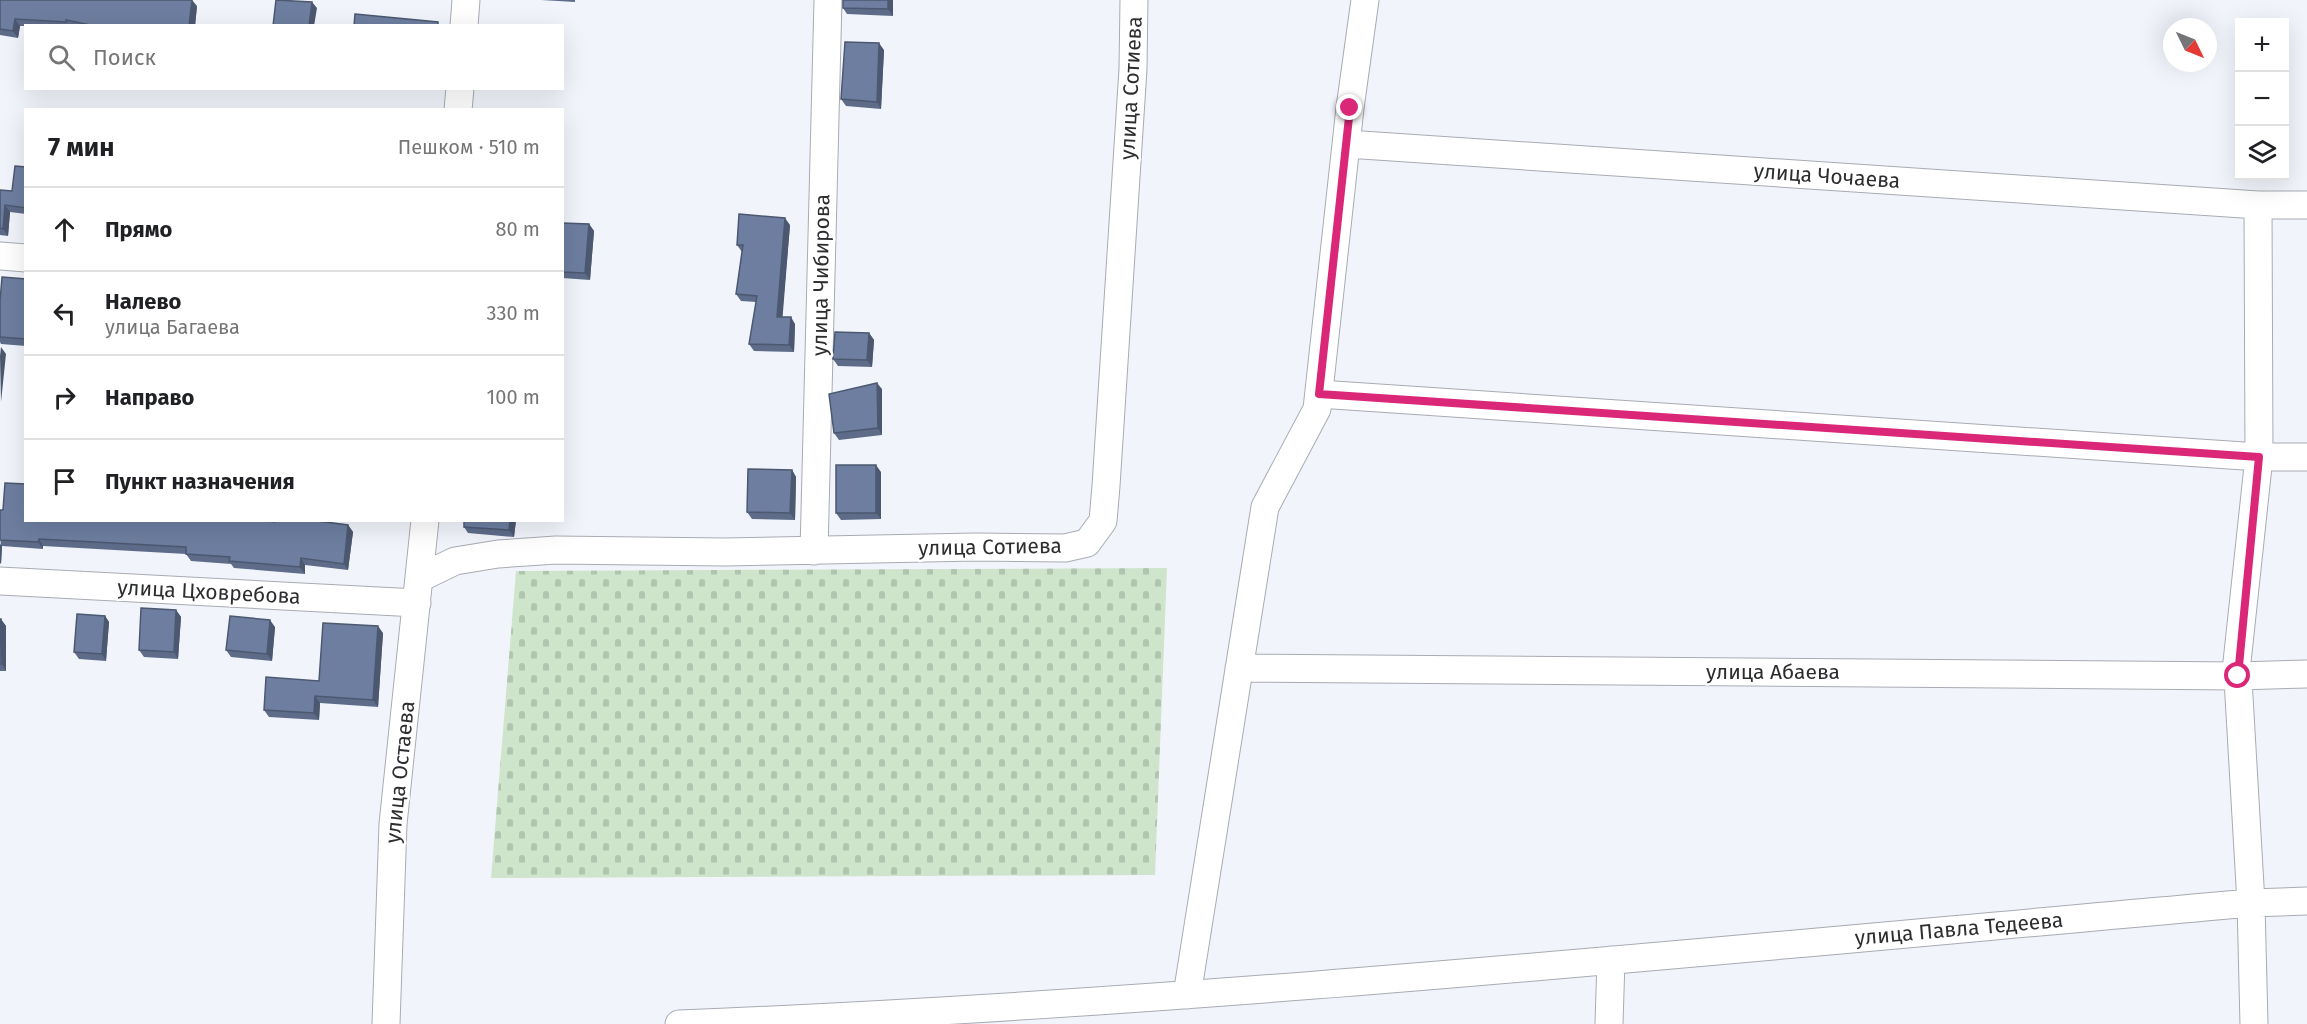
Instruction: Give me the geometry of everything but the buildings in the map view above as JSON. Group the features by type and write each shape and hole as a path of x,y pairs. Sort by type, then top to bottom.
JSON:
{"street":[{"path":"464,24 466,0"},
{"name":"улица Чибирова","path":"814,550 828,0"},
{"name":"улица Сотиева","path":"419,591 455,561 498,554 555,550 1065,548 1087,543 1103,521 1133,69 1134,0"},
{"path":"1186,995 1266,507 1317,409 1365,0"},
{"path":"458,108 460,90"},
{"name":"улица Чочаева","path":"1347,144 2258,205 2307,205"},
{"path":"2253,1024 2251,903 2238,676 2259,457 2258,205"},
{"path":"0,256 24,258"},
{"path":"1319,394 2259,457 2307,457"},
{"name":"улица Остаева","path":"386,1024 393,824 425,522"},
{"name":"улица Цховребова","path":"0,581 419,591"},
{"name":"улица Абаева","path":"1239,668 2238,676 2307,674"},
{"name":"улица Павла Тедеева","path":"679,1024 823,1021 1186,995 2251,903 2307,901"},
{"path":"1609,1024 1611,960"}],"green space":[{"path":"1167,568 1155,875 491,878 516,571"}],"route":[{"path":"1350,108 1319,394 2259,457 2237,662 2238,676"}]}
